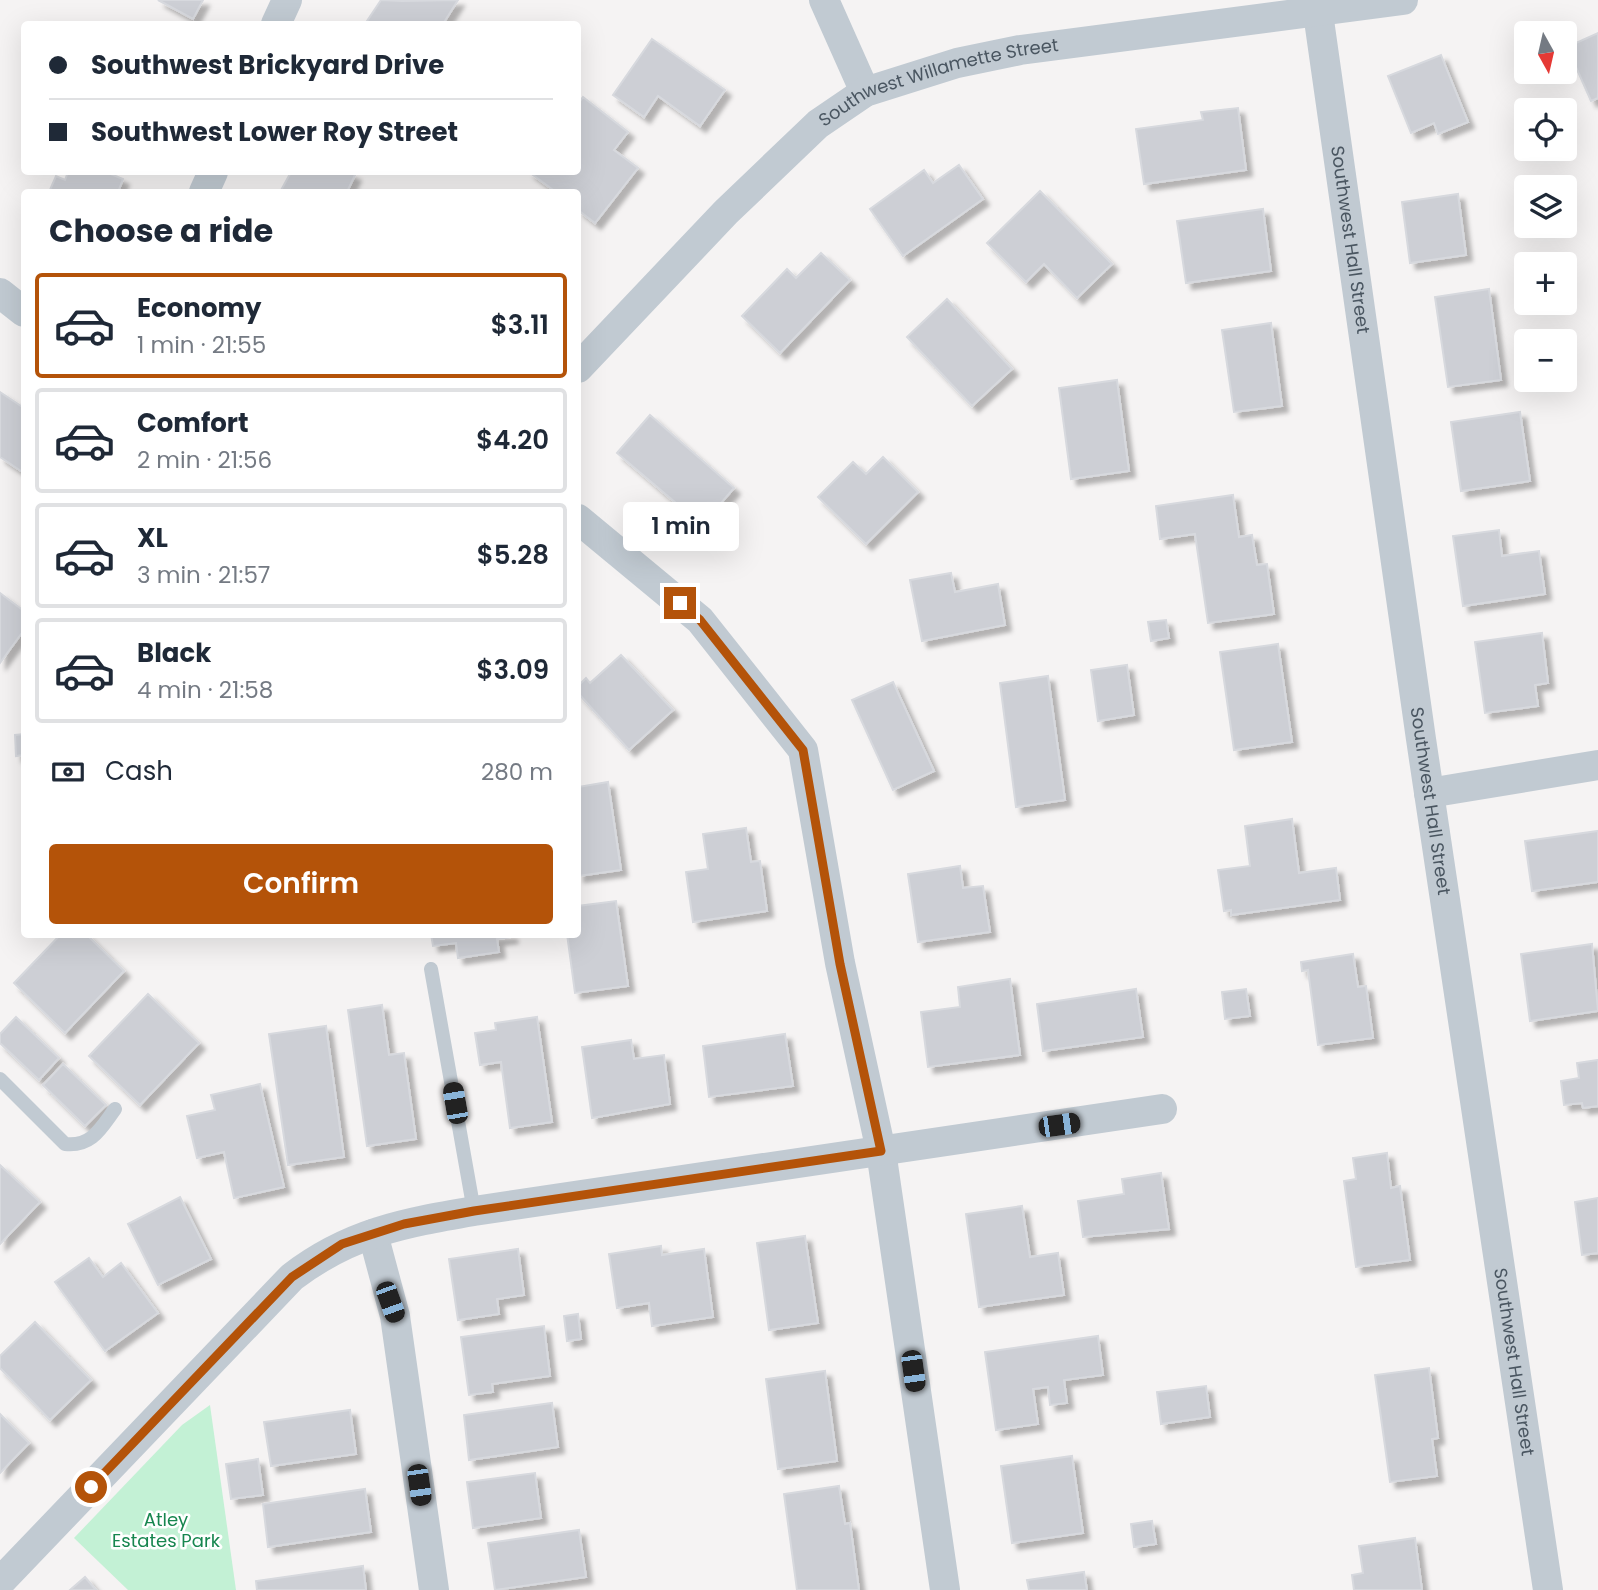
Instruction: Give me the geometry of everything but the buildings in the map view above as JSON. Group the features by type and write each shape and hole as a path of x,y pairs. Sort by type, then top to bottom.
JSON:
{"street":[{"path":"277,21 286,0"},
{"path":"824,0 865,92"},
{"name":"Southwest Willamette Street","path":"581,365 736,203 818,124 865,92 957,63 1020,50 1403,0"},
{"name":"Southwest Hall Street","path":"1318,13 1429,793 1548,1590"},
{"path":"581,521 700,620 803,750 840,964 881,1151 945,1590"},
{"path":"1429,793 1598,765"},
{"path":"0,1582 292,1277 342,1244 373,1234 474,1211 1162,1109"},
{"path":"373,1234 395,1316 434,1590"}],"lane":[{"path":"431,969 474,1211"},
{"path":"0,1079 65,1144 79,1145 94,1137 115,1109"}],"green space":[{"name":"Atley Estates Park","path":"210,1405 236,1590 128,1590 74,1538 182,1425"}],"route":[{"path":"91,1487 292,1277 318,1257 342,1244 404,1224 474,1211 881,1151 840,964 803,750 700,620 680,603"}]}
